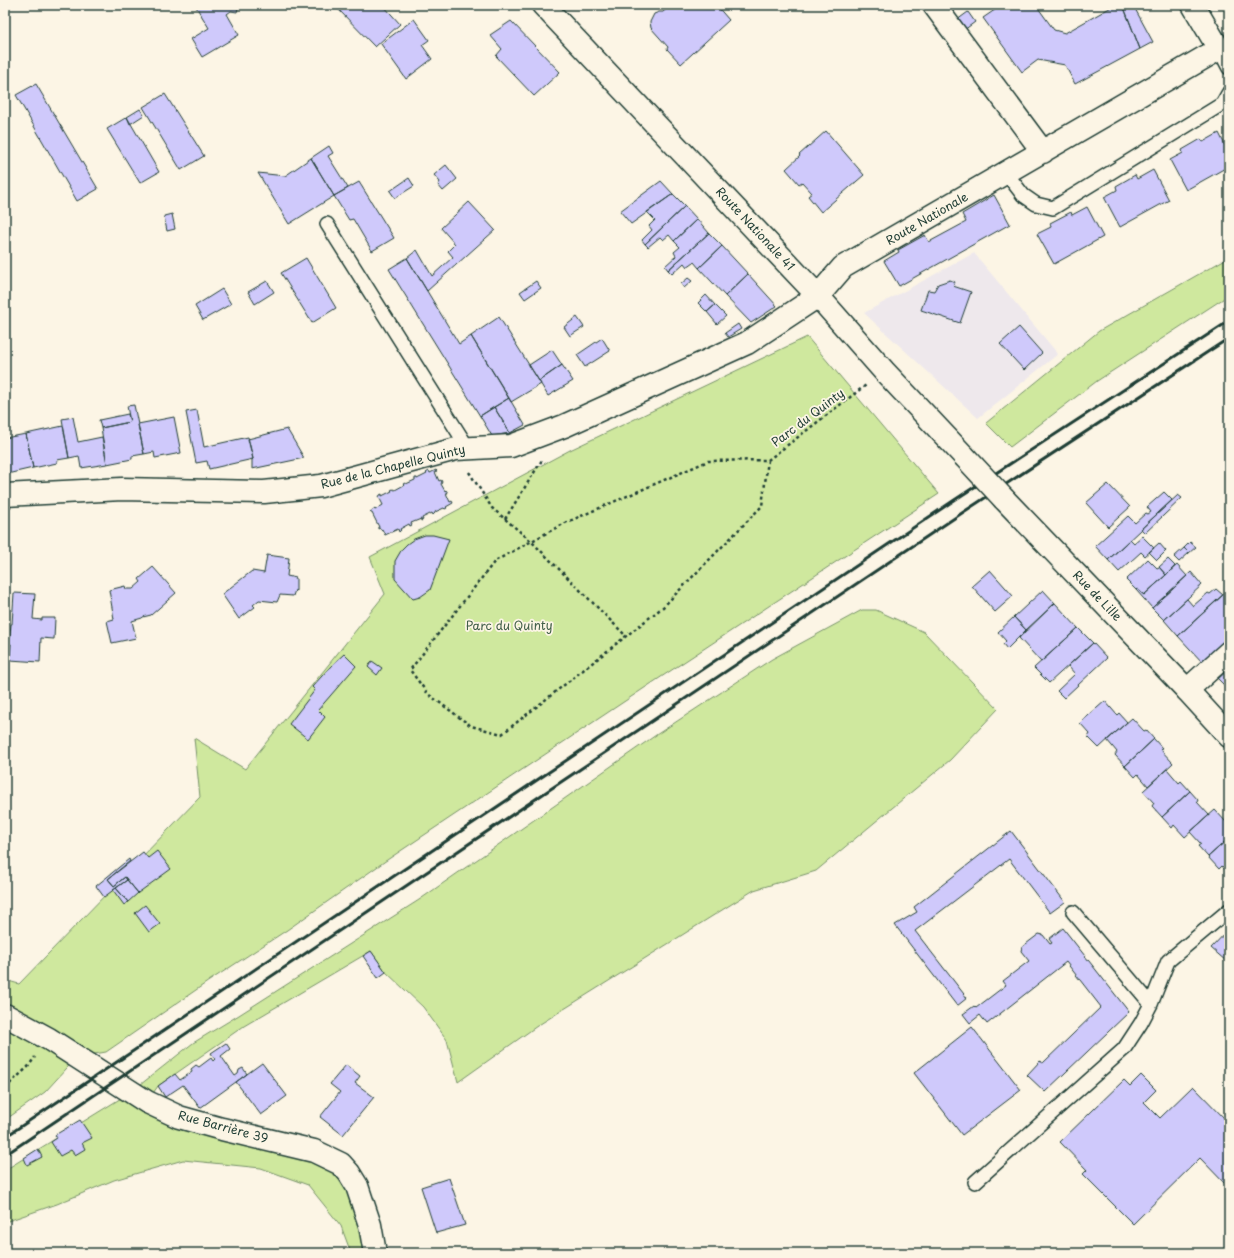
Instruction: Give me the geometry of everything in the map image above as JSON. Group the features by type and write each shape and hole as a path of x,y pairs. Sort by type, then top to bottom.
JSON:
{"street":[{"name":"Route Nationale 41","path":"542,5 818,296 879,366 964,456"},
{"path":"934,5 1043,152"},
{"name":"Route Nationale","path":"818,296 843,268 1043,152 1224,59 1193,5"},
{"name":"Rue de la Chapelle Quinty","path":"5,495 122,490 264,492 321,486 456,449 511,446 564,426 746,343 818,296"},
{"name":"Rue de Lille","path":"964,456 1229,736"},
{"path":"1187,690 1229,652"},
{"name":"Rue Barrière 39","path":"5,1015 49,1040 147,1102 179,1117 314,1151 341,1164 357,1186 370,1225 376,1253"}],"lane":[{"path":"1006,173 1023,195 1036,204 1053,208 1222,104 1229,92"},
{"path":"327,224 468,448"},
{"path":"975,1182 1124,1049 1141,1023 1151,1004 1168,961 1229,910"},
{"path":"1073,912 1151,1004"}],"path":[{"name":"Parc du Quinty","path":"768,460 762,506 663,607 502,734 471,726 428,694 410,670 495,562 565,523 708,461 768,460 860,390"},
{"path":"505,519 543,459"},
{"path":"479,490 492,508 531,541 626,636"},
{"path":"5,1088 28,1067 49,1040"}],"shaded area":[{"path":"974,253 1058,354 978,418 864,313"}],"green space":[{"path":"1229,257 1229,295 1097,381 1010,447 986,423 1099,331"},
{"name":"Parc du Quinty","path":"807,337 939,494 384,862 287,930 209,981 106,1052 77,1057 45,1092 5,1120 5,980 19,984 200,797 194,738 245,769 385,594 370,557 570,450"},
{"path":"862,610 876,610 924,632 998,709 950,760 816,871 754,890 537,1026 458,1082 447,1040 423,1007 386,972 371,951 244,1026 158,1086 147,1102 341,1164 375,1253 351,1253 341,1226 308,1185 261,1168 183,1160 114,1180 57,1204 5,1222 5,1170 131,1092 193,1043 419,900 656,735 772,659"}],"building":[{"path":"195,5 239,5 237,12 231,11 227,14 239,35 202,57 191,39 209,28"},
{"path":"340,5 383,5 400,24 375,47 337,8"},
{"path":"671,5 716,5 729,20 681,64 651,28 650,22 654,14 663,12"},
{"path":"1002,5 1036,5 1054,30 1065,33 1115,5 1123,5 1140,49 1075,84 1065,65 1038,60 1022,72 983,18"},
{"path":"1123,5 1133,5 1153,42 1140,49"},
{"path":"968,12 975,22 960,33 953,23"},
{"path":"414,19 429,40 422,45 432,59 406,79 381,44"},
{"path":"511,21 560,72 534,96 496,56 502,49 490,35"},
{"path":"36,84 98,189 77,201 16,95"},
{"path":"165,94 204,156 181,170 143,107"},
{"path":"140,109 144,115 130,124 127,117"},
{"path":"127,117 159,172 140,183 107,129"},
{"path":"826,131 864,175 821,212 808,196 812,193 802,182 799,184 786,169"},
{"path":"1219,133 1229,153 1229,166 1186,190 1170,160 1183,153 1182,150 1201,139 1203,142"},
{"path":"329,146 333,153 328,156 348,188 334,196 311,158"},
{"path":"311,158 334,196 289,224 258,173 285,176"},
{"path":"446,165 457,179 443,191 438,185 440,182 434,175"},
{"path":"1153,170 1169,200 1120,227 1104,197 1117,190 1116,186 1135,175 1137,179"},
{"path":"409,178 414,186 395,198 390,191"},
{"path":"661,181 673,194 631,224 620,211"},
{"path":"359,182 394,238 372,251 353,219 349,220 334,196"},
{"path":"673,194 685,206 645,244 642,240 652,230 649,226 655,220 647,212"},
{"path":"994,195 1010,224 899,286 884,261 899,252 898,250 925,235 929,242 966,222 962,214"},
{"path":"469,202 495,230 427,291 407,258 417,250 432,276 453,257 448,251 455,244 441,228"},
{"path":"685,206 697,219 674,241 669,235 663,240 660,237 648,247 645,244"},
{"path":"1087,207 1103,237 1054,264 1037,234 1051,227 1050,223 1071,212 1072,215"},
{"path":"172,214 175,229 167,231 164,216"},
{"path":"697,219 709,233 668,270 665,266 676,256 674,252 680,247 674,241"},
{"path":"709,233 722,246 699,268 694,262 687,267 684,263 672,274 668,270"},
{"path":"722,246 748,274 725,296 699,268"},
{"path":"306,258 336,308 312,323 281,273"},
{"path":"407,258 459,344 471,336 509,398 480,416 389,269"},
{"path":"748,274 777,306 751,323 725,296"},
{"path":"688,278 692,281 684,288 681,284"},
{"path":"950,280 955,282 953,286 971,292 960,323 921,310 928,290 934,291 938,284"},
{"path":"267,281 274,292 255,304 248,292"},
{"path":"536,281 541,288 525,299 520,292"},
{"path":"222,289 231,304 203,320 195,306"},
{"path":"706,295 715,305 707,312 698,303"},
{"path":"715,305 726,316 717,324 707,312"},
{"path":"499,317 541,384 511,402 471,336"},
{"path":"577,317 584,327 570,336 564,327"},
{"path":"738,324 741,329 728,337 725,333"},
{"path":"1019,327 1042,353 1024,370 1000,344"},
{"path":"602,338 610,351 585,367 577,355"},
{"path":"552,350 562,365 539,381 529,365"},
{"path":"562,365 573,381 548,396 539,381"},
{"path":"509,398 525,425 510,433 494,407"},
{"path":"134,405 144,454 132,456 132,459 107,464 101,428 130,422 127,406"},
{"path":"494,407 510,433 492,436 480,416"},
{"path":"197,410 204,447 248,437 253,459 209,469 207,461 196,463 186,412"},
{"path":"128,414 130,422 101,428 99,420"},
{"path":"73,417 78,442 102,437 107,464 81,468 79,456 69,458 62,419"},
{"path":"174,417 181,453 155,458 154,452 144,454 138,424"},
{"path":"63,426 69,458 57,460 57,463 33,468 26,434"},
{"path":"287,429 304,458 252,469 253,459 248,439"},
{"path":"26,434 33,468 7,474 5,464 5,438"},
{"path":"436,470 437,471 435,472 439,481 441,480 441,484 448,493 446,493 450,502 452,501 453,503 445,509 444,508 435,512 433,515 432,513 422,518 423,520 421,521 421,519 411,523 412,525 410,526 409,524 400,529 401,530 399,532 398,529 385,535 382,529 378,529 379,527 372,513 370,512 383,505 379,497 380,495 382,494 382,496 393,489 395,490 405,483 406,484 415,480 415,478 417,479 427,474 426,473 429,471 430,473"},
{"path":"1108,484 1130,507 1108,527 1086,503"},
{"path":"1164,492 1172,500 1108,560 1095,546 1128,516 1135,523 1146,513 1148,514 1151,512 1147,507"},
{"path":"1178,495 1182,498 1145,533 1141,529"},
{"path":"425,535 433,535 449,539 430,590 420,597 413,599 395,579 395,561 402,549 407,544 414,539"},
{"path":"1142,536 1154,548 1145,556 1141,552 1119,572 1108,560 1130,539 1134,543"},
{"path":"1190,542 1196,547 1189,553 1184,548"},
{"path":"1159,543 1166,551 1157,560 1149,552"},
{"path":"1184,548 1189,553 1179,562 1174,557"},
{"path":"267,555 289,558 287,576 296,578 296,591 295,590 293,596 280,595 277,602 259,600 253,605 255,607 239,619 222,594 252,571 264,573"},
{"path":"1148,559 1157,568 1159,567 1166,575 1144,595 1137,589 1136,590 1126,580"},
{"path":"1168,559 1175,566 1166,575 1159,567"},
{"path":"1177,565 1187,576 1152,608 1136,590 1137,589 1144,595"},
{"path":"153,567 176,593 151,615 132,621 136,638 112,643 107,621 114,619 109,590 125,586 126,589 133,589 141,582 139,579"},
{"path":"990,570 1013,596 995,612 972,586"},
{"path":"1191,572 1202,585 1164,620 1152,608"},
{"path":"1216,589 1223,595 1178,636 1164,620 1187,599 1193,606 1208,593 1210,594"},
{"path":"1229,589 1229,639 1203,663 1178,636"},
{"path":"1043,590 1055,603 1026,630 1014,617"},
{"path":"14,593 35,594 33,619 42,620 42,618 55,618 54,639 41,638 40,662 10,660 11,644 9,644"},
{"path":"1055,603 1078,628 1041,662 1019,638"},
{"path":"1014,617 1026,630 1007,649 1003,644 1006,641 998,632"},
{"path":"1078,628 1093,643 1049,683 1034,668"},
{"path":"1093,643 1107,658 1064,698 1057,691 1075,674 1068,666"},
{"path":"344,654 356,666 318,710 325,717 308,739 289,724 315,690 312,687"},
{"path":"372,661 382,668 377,675 368,667"},
{"path":"1229,669 1229,690 1218,679"},
{"path":"1105,701 1117,715 1119,713 1127,722 1099,748 1088,737 1090,734 1080,723"},
{"path":"1132,718 1154,739 1125,766 1115,755 1117,752 1107,740"},
{"path":"1154,739 1162,748 1160,749 1173,763 1148,786 1138,774 1135,777 1125,766"},
{"path":"1167,769 1179,783 1181,781 1190,791 1162,817 1152,806 1154,803 1143,791"},
{"path":"1190,791 1198,800 1197,802 1209,815 1185,837 1174,825 1172,828 1162,817"},
{"path":"1215,810 1227,823 1229,822 1229,838 1208,857 1198,846 1201,844 1190,832"},
{"path":"1011,831 1065,902 1050,913 1009,859 915,931 967,998 957,1006 895,925 917,912 914,907"},
{"path":"1229,838 1229,874 1222,866 1219,869 1208,857"},
{"path":"157,851 171,869 138,893 125,877 114,886 108,879 143,852 148,858"},
{"path":"129,859 130,861 108,879 114,886 125,877 127,880 104,897 96,886"},
{"path":"127,880 138,893 128,902 116,888"},
{"path":"116,888 128,902 124,905 113,890"},
{"path":"145,905 160,924 149,932 135,913"},
{"path":"1063,928 1129,1012 1045,1092 1027,1075 1040,1061 1043,1063 1101,1007 1066,962 987,1024 980,1015 970,1023 963,1014 974,1006 976,1008 1006,985 1003,981 1029,961 1021,951 1022,947 1039,934 1043,935 1050,944 1052,943 1049,939"},
{"path":"1229,929 1229,958 1226,961 1211,948"},
{"path":"371,951 386,972 378,978 363,956"},
{"path":"972,1027 1021,1090 962,1135 914,1073"},
{"path":"226,1043 230,1049 221,1056 235,1076 238,1074 239,1070 243,1068 247,1074 200,1108 183,1085 165,1097 158,1086 175,1074 180,1080 192,1072 191,1069 196,1065 199,1067 211,1058 213,1061 215,1059 211,1053"},
{"path":"262,1063 287,1096 261,1115 236,1082"},
{"path":"346,1065 360,1076 355,1083 374,1097 343,1135 320,1117 340,1092 330,1084"},
{"path":"1141,1075 1156,1090 1144,1102 1160,1118 1193,1086 1229,1123 1229,1188 1200,1158 1133,1224 1083,1174 1087,1170 1060,1142 1124,1080 1130,1086"},
{"path":"80,1120 92,1138 82,1143 85,1149 75,1155 71,1150 60,1156 51,1142 57,1138 55,1135"},
{"path":"38,1149 42,1157 27,1165 24,1158"},
{"path":"449,1178 465,1225 436,1233 421,1187"}],"railway":[{"path":"5,1137 953,501 1229,321"},
{"path":"5,1155 962,513 1229,338"}]}
